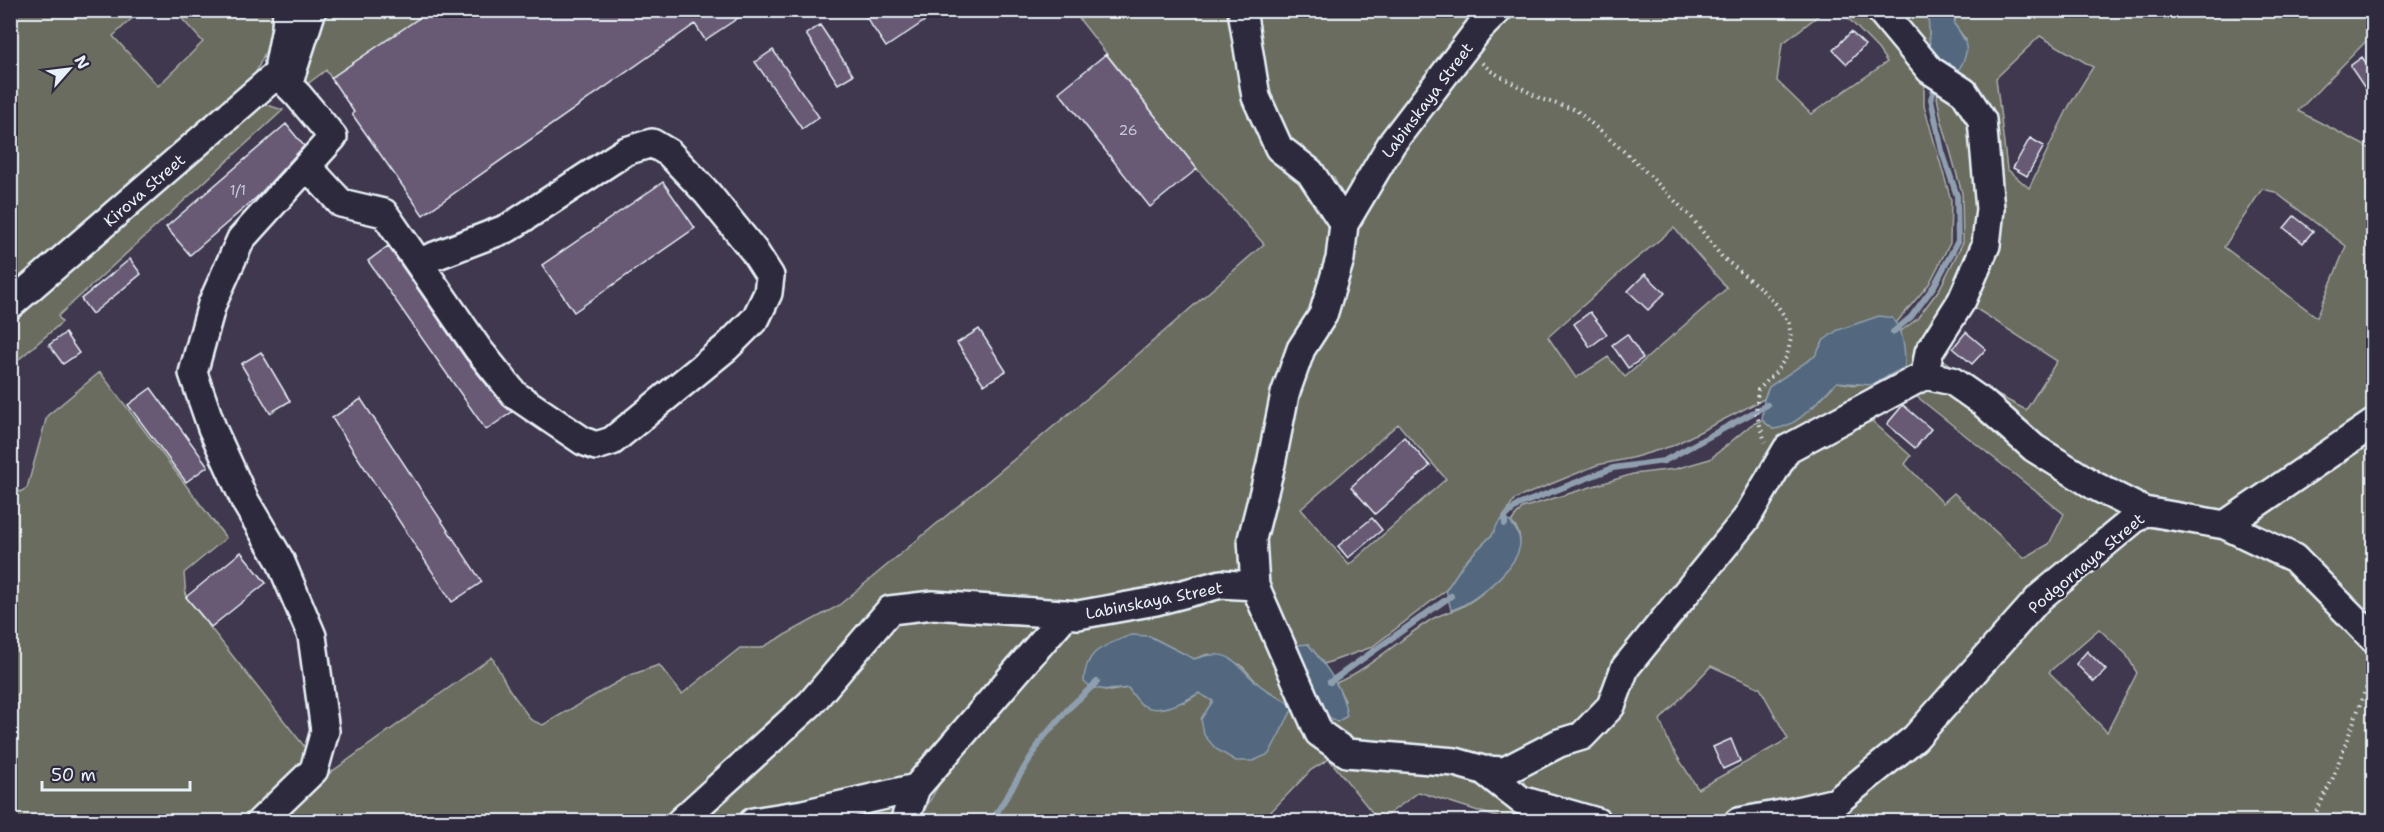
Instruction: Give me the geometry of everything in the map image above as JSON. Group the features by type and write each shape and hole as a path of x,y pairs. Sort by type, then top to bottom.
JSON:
{"street":[{"path":"260,822 314,770 323,741 325,731 312,636 280,560 245,501 212,428 194,373 212,304 241,239 333,137 282,79 287,10"},
{"path":"282,79 312,10"},
{"path":"1242,10 1256,97 1279,148 1310,172 1344,224"},
{"name":"Labinskaya Street","path":"680,822 812,703 890,610 933,605 1078,615 1156,601 1221,584 1255,586 1252,539 1271,464 1285,394 1300,349 1323,315 1340,259 1344,224 1392,143 1479,29 1498,10"},
{"path":"1880,10 1930,70 1964,92 1982,120 1990,209 1986,244 1962,300 1929,352 1925,375"},
{"name":"Kirova Street","path":"10,305 282,79"},
{"path":"307,166 341,203 384,213 478,349 515,395 583,441 596,446 612,441 727,347 756,318 768,293 770,276 754,251 707,193 669,153 652,143 626,152 508,228 419,262"},
{"path":"1255,586 1319,734 1347,753 1455,762 1483,770 1505,771 1559,743 1582,736 1611,706 1625,668 1746,519 1787,449 1925,375 1952,381 1982,402 2034,448 2095,486 2144,511"},
{"path":"2224,525 2373,423"},
{"name":"Podgornaya Street","path":"1738,822 1836,802 1915,738 2040,597 2144,511 2224,525 2294,558 2373,639"},
{"path":"904,822 916,788 1066,614"},
{"path":"1483,770 1521,800 1597,822"},
{"path":"753,822 803,814 916,788"}],"path":[{"path":"1466,48 1491,71 1541,99 1576,110 1635,161 1692,218 1722,257 1778,305 1788,323 1791,338 1787,356 1776,372 1758,390 1756,412 1770,455 1780,459"},
{"path":"2312,822 2332,780 2373,667"}],"green space":[{"path":"10,11 140,11 113,36 158,86 203,42 175,11 275,11 275,31 255,74 216,112 10,292"},
{"path":"322,11 431,11 331,78 326,70 306,85 305,61"},
{"path":"1073,11 1238,11 1252,101 1307,177 1331,226 1331,264 1246,581 1049,607 923,599 668,821 11,821 10,480 20,492 27,488 47,416 100,372 226,538 184,573 186,597 327,775 492,657 509,689 531,720 543,725 628,676 659,665 682,694 740,648 761,648 838,606 1096,391 1264,244 1197,169"},
{"path":"1255,11 1490,11 1348,204 1334,178 1283,136 1270,97"},
{"path":"1512,11 1824,11 1782,44 1777,81 1811,114 1887,62 1878,49 1841,11 1928,11 1930,50 1933,62 1924,89 1924,106 1951,200 1950,243 1929,284 1896,323 1892,318 1824,340 1815,356 1769,387 1764,399 1672,446 1632,458 1597,465 1515,499 1493,534 1464,563 1446,590 1372,647 1324,664 1308,644 1298,658 1262,580 1258,535 1304,358 1363,207 1485,33","holes":["1674,228 1727,288 1625,377 1608,357 1576,378 1548,337","1398,424 1446,479 1349,565 1301,509"]},
{"path":"1957,11 2373,11 2373,34 2298,111 2373,150 2373,418 2225,520 2201,518 2088,478 1954,377 1782,446 1607,701 1577,729 1504,766 1356,747 1334,734 1322,712 1345,701 1336,683 1360,670 1433,619 1473,600 1496,581 1515,557 1519,545 1518,533 1511,522 1522,508 1633,474 1675,469 1710,459 1751,425 1762,420 1773,429 1812,408 1837,382 1856,385 1905,367 1901,331 1917,319 1940,288 1963,242 1962,193 1937,97 1945,70 1966,40 1954,24","holes":["2040,36 2093,67 2069,106 2029,188 2007,169 1996,78","2262,189 2275,192 2346,246 2317,317 2224,247","1972,306 2057,361 2026,410 1984,388 1941,358"]},
{"path":"261,103 283,110 58,316 62,322 11,366 11,313"},
{"path":"1938,385 2136,512 1911,734 1838,794 1788,807 1704,821 1611,821 1522,797 1514,771 1561,746 1631,665 1789,453 1912,386","holes":["1911,392 2064,514 2049,544 2024,558 1954,493 1943,503 1905,464 1911,456 1870,419","1711,666 1760,688 1788,739 1698,789 1670,745 1660,720"]},
{"path":"2373,427 2374,606 2371,626 2234,524"},
{"path":"2140,518 2223,530 2290,565 2373,635 2373,821 1767,822 1831,808 2039,604","holes":["2099,629 2126,654 2137,673 2107,732 2049,672"]},
{"path":"1242,591 1258,605 1291,695 1289,703 1260,686 1241,665 1208,654 1194,659 1149,636 1091,687 1110,691 1128,688 1142,705 1185,702 1199,693 1213,701 1201,719 1278,734 1294,706 1329,758 1437,766 1471,772 1573,821 1501,821 1497,817 1419,792 1379,821 1329,759 1311,770 1262,821 918,822 956,754 1057,636 1082,622"},
{"path":"902,617 1052,623 922,773 804,807 722,821 692,822"},
{"path":"897,801 893,821 792,822"}],"water":[{"path":"1928,11 1957,11 1954,24 1966,47 1965,58 1958,71 1950,73 1930,50"},
{"path":"1879,316 1892,318 1899,329 1904,347 1905,367 1871,385 1837,382 1800,418 1783,427 1773,429 1762,420 1764,399 1769,387 1815,356 1824,340 1838,330"},
{"path":"1505,517 1519,535 1520,544 1515,558 1491,586 1460,607 1451,610 1446,590 1464,563 1493,534 1498,523"},
{"path":"1131,635 1149,636 1194,659 1207,655 1226,656 1265,689 1294,706 1269,754 1253,761 1236,761 1216,749 1204,735 1201,719 1213,701 1199,693 1170,707 1154,709 1140,703 1128,688 1099,689 1084,682 1088,662 1098,650"},
{"path":"1308,644 1327,669 1342,696 1347,716 1337,722 1322,712 1298,658 1298,645"}],"building":[{"path":"431,10 750,10 705,40 695,24 423,215 352,114 354,112 331,78"},
{"path":"875,10 941,10 886,47 866,17"},
{"path":"820,25 853,75 838,84 806,34"},
{"path":"1851,32 1865,45 1847,64 1833,50"},
{"path":"773,50 819,117 802,129 755,62"},
{"path":"1106,54 1197,169 1150,207 1059,92"},
{"path":"2362,57 2373,73 2373,100 2350,66"},
{"path":"286,124 304,146 257,197 190,255 166,227"},
{"path":"2030,138 2044,146 2027,176 2013,168"},
{"path":"663,182 695,228 574,312 542,265"},
{"path":"2294,216 2313,231 2303,243 2284,228"},
{"path":"388,246 466,359 503,405 512,412 486,430 368,261"},
{"path":"130,259 141,274 92,314 81,299"},
{"path":"1645,274 1665,293 1648,310 1628,291"},
{"path":"1590,312 1607,334 1590,347 1574,324"},
{"path":"979,329 1006,371 984,385 957,343"},
{"path":"1966,332 1986,349 1972,364 1953,348"},
{"path":"65,333 79,353 63,364 49,345"},
{"path":"1627,334 1643,358 1628,368 1612,345"},
{"path":"261,352 290,401 270,413 241,364"},
{"path":"151,388 208,466 186,482 128,405"},
{"path":"361,399 482,582 452,602 332,418"},
{"path":"1903,405 1931,429 1915,448 1887,424"},
{"path":"1404,437 1430,466 1375,514 1351,487"},
{"path":"1372,518 1382,530 1348,558 1338,546"},
{"path":"241,552 266,583 211,627 186,597"},
{"path":"2087,651 2106,670 2094,682 2076,664"},
{"path":"1731,739 1740,761 1723,769 1713,747"}],"waterway":[{"path":"1893,332 1911,317 1934,286 1958,241 1957,196 1942,151 1931,99 1937,81"},
{"path":"1505,524 1505,517 1518,505 1613,468 1664,461 1767,405"},
{"path":"1330,682 1451,596"},
{"path":"991,822 1042,739 1069,708 1097,682"}]}
